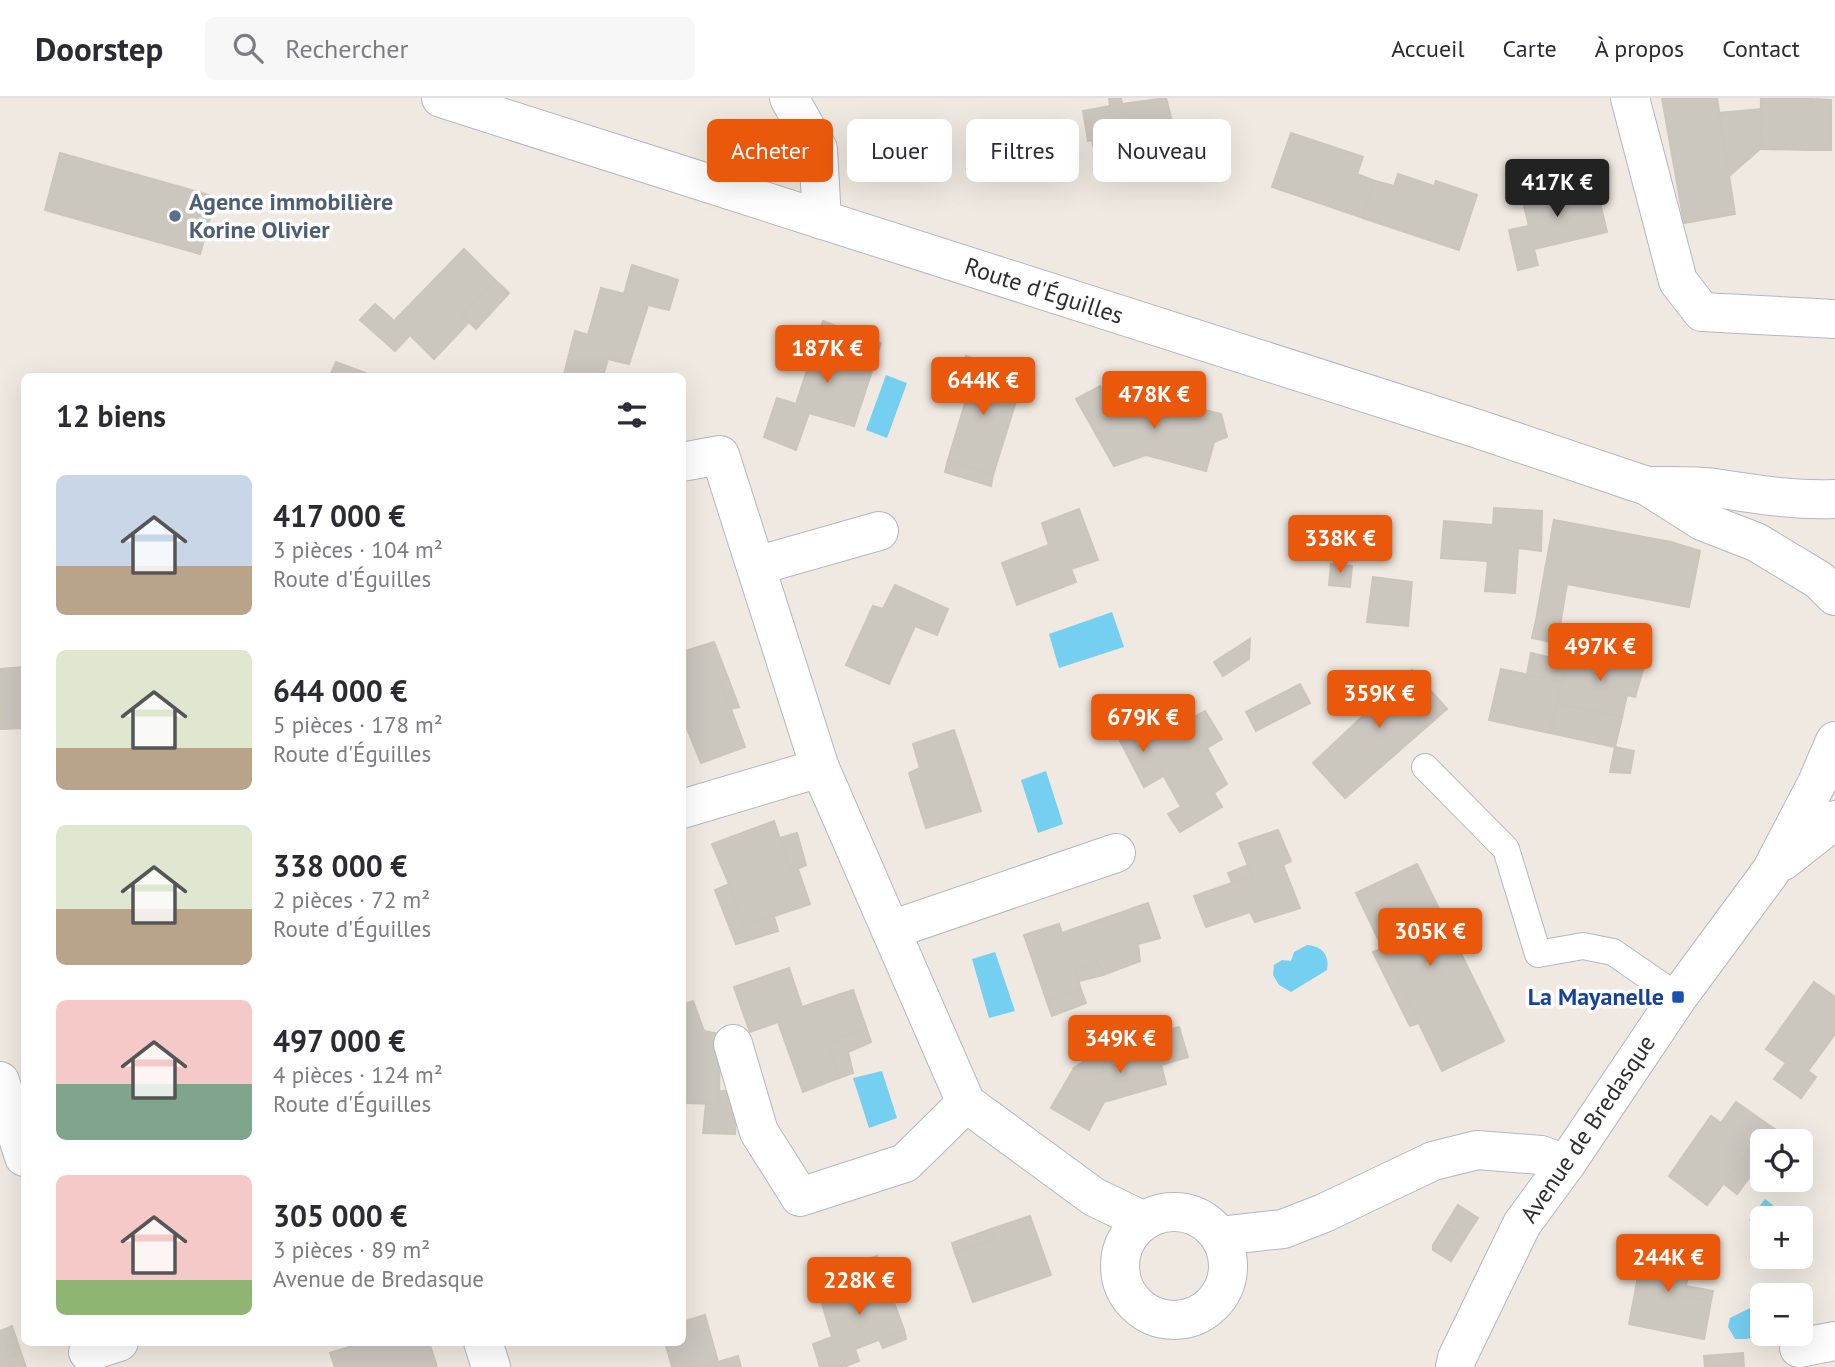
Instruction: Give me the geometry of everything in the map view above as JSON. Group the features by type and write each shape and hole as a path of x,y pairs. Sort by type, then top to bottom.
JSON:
{"street":[{"name":"Route d'Éguilles","path":"441,98 1647,485 1702,520 1756,542 1819,580 1835,596"},
{"path":"789,98 818,149 821,220"},
{"path":"1630,98 1678,281 1702,312 1835,319"},
{"path":"686,461 720,455 820,768 966,1103 1094,1197 1144,1221"},
{"name":"Route d'Éguilles","path":"1647,485 1712,488 1805,500 1835,499"},
{"path":"756,566 879,531"},
{"name":"Avenue de Bredasque","path":"1455,1367 1522,1224 1566,1164 1678,997 1771,871 1817,783 1835,741"},
{"path":"686,808 820,768"},
{"name":"Avenue de Bredasque","path":"1771,871 1835,820"},
{"path":"891,930 1116,853"},
{"path":"733,1044 759,1132 800,1197 905,1163 966,1103"},
{"path":"0,1082 21,1148"},
{"path":"1220,1236 1283,1229 1324,1213 1433,1161 1477,1150 1541,1155 1566,1164"},
{"path":"1094,1197 1125,1289 1134,1304 1148,1315 1165,1321 1183,1321 1200,1315 1214,1304 1252,1257 1283,1229"},
{"path":"1120,1272 1120,1257 1132,1231 1159,1214 1177,1212 1194,1215 1220,1236 1228,1253 1230,1272 1224,1290"},
{"path":"484,1346 491,1367"}],"lane":[{"path":"1425,767 1506,849 1538,954 1583,946 1613,952 1678,997"}],"water":[{"path":"886,375 907,383 887,438 866,430"},
{"path":"1112,612 1124,647 1059,668 1049,634"},
{"path":"1046,771 1063,824 1038,833 1021,780"},
{"path":"1307,945 1324,952 1327,970 1291,992 1279,985 1273,975 1274,965 1282,960 1291,961 1294,952"},
{"path":"995,952 1015,1011 989,1018 972,959"},
{"path":"882,1071 897,1118 869,1128 853,1078"},
{"path":"1765,1199 1774,1206 1760,1206"},
{"path":"1750,1308 1750,1338 1735,1339 1728,1327 1730,1318"}],"building":[{"path":"1109,98 1121,98 1122,104 1166,98 1171,119 1093,119 1093,144 1092,140 1088,141 1083,111 1110,106"},
{"path":"1662,98 1717,98 1735,214 1684,223"},
{"path":"1761,98 1811,98 1811,150 1760,149"},
{"path":"1811,99 1831,100 1831,150 1811,150"},
{"path":"1761,109 1760,149 1729,176 1719,113"},
{"path":"1291,133 1363,157 1357,174 1375,181 1363,218 1272,187"},
{"path":"60,153 216,197 200,254 45,210"},
{"path":"1398,174 1434,186 1436,181 1477,195 1459,250 1363,218 1375,181 1394,186"},
{"path":"1594,177 1607,232 1534,249 1538,265 1518,270 1509,230 1529,226 1521,194"},
{"path":"464,249 495,280 462,315 469,322 434,359 410,335 395,351 360,320 375,304 394,321"},
{"path":"632,265 678,280 669,310 648,305 629,364 608,359 604,373 564,373 575,331 588,335 601,288 624,294"},
{"path":"495,280 509,293 476,329 462,315"},
{"path":"823,321 881,343 854,426 809,413 796,450 764,437 777,398 796,404"},
{"path":"966,356 1009,370 1004,389 1018,395 993,475 948,460 972,380 959,377"},
{"path":"336,362 365,373 331,373"},
{"path":"1100,386 1117,414 1131,410 1132,414 1158,407 1161,399 1221,414 1227,437 1214,442 1206,471 1146,455 1114,466 1076,399"},
{"path":"948,460 993,475 991,486 945,472"},
{"path":"1494,508 1542,511 1541,551 1518,548 1515,593 1485,591 1488,561 1441,558 1444,521 1493,525"},
{"path":"1079,509 1098,560 1071,569 1076,582 1017,605 1002,563 1049,545 1042,523"},
{"path":"1554,520 1671,542 1700,551 1689,607 1567,584 1560,625 1536,620"},
{"path":"1331,564 1352,566 1350,587 1329,585"},
{"path":"1373,577 1412,582 1408,626 1367,622"},
{"path":"895,585 948,609 937,635 915,626 889,684 846,665 873,606 883,609"},
{"path":"1536,620 1561,625 1557,643 1532,638"},
{"path":"1591,631 1627,639 1623,658 1587,650"},
{"path":"1250,639 1249,659 1223,676 1214,662"},
{"path":"714,642 728,678 721,682 745,747 701,763 686,726 686,651"},
{"path":"1625,646 1644,650 1642,663 1623,658"},
{"path":"1587,650 1645,663 1635,697 1627,695 1622,717 1557,704 1566,661 1584,666"},
{"path":"1531,653 1566,661 1562,682 1527,674"},
{"path":"21,667 21,728 1,729 0,669"},
{"path":"1501,669 1562,682 1550,733 1489,720"},
{"path":"1412,670 1447,709 1345,798 1313,763 1363,716 1348,699 1377,673 1391,688"},
{"path":"728,678 739,707 730,709 721,682"},
{"path":"1300,684 1310,703 1256,731 1246,712"},
{"path":"1557,704 1622,717 1615,747 1550,733"},
{"path":"1205,711 1222,739 1207,748 1227,784 1214,793 1222,807 1180,832 1168,814 1181,807 1146,744"},
{"path":"1151,723 1160,736 1146,744 1163,776 1144,787 1120,741"},
{"path":"954,730 981,811 926,828 909,773 920,768 913,744"},
{"path":"1615,747 1634,751 1630,773 1610,772"},
{"path":"774,821 791,872 798,869 810,904 742,927 729,884 712,844"},
{"path":"1278,830 1291,861 1283,865 1300,908 1255,922 1250,912 1206,927 1194,896 1252,876 1239,843"},
{"path":"797,833 806,865 791,872 780,838"},
{"path":"1417,864 1504,1041 1442,1071 1356,893"},
{"path":"1248,865 1252,876 1232,883 1228,873"},
{"path":"729,884 742,927 774,916 778,931 736,944 715,890"},
{"path":"1148,903 1160,938 1138,944 1140,961 1103,975 1097,961 1075,969 1081,990 1047,1002 1024,935 1059,924 1062,933"},
{"path":"1383,948 1419,1023 1410,1026 1373,952"},
{"path":"1097,961 1103,975 1079,981 1075,969"},
{"path":"789,968 802,1007 853,990 866,1027 828,1044 839,1078 803,1092 778,1022 750,1032 734,987"},
{"path":"1814,982 1835,997 1835,1034 1808,1071 1816,1077 1801,1098 1774,1079 1786,1063 1766,1049"},
{"path":"1081,990 1086,1003 1052,1016 1047,1002"},
{"path":"693,1001 704,1031 720,1034 719,1104 686,1103 686,1004"},
{"path":"866,1027 871,1042 848,1052 853,1073 839,1078 828,1044"},
{"path":"1179,1027 1188,1057 1161,1065 1166,1084 1104,1102 1089,1130 1051,1108 1074,1068 1089,1076 1104,1071 1100,1051"},
{"path":"1100,1051 1104,1071 1089,1076 1074,1068"},
{"path":"720,1091 729,1091 736,1105 735,1134 703,1133 706,1104 719,1104"},
{"path":"1736,1102 1775,1129 1750,1129 1750,1149 1707,1205 1669,1176 1711,1116 1721,1123"},
{"path":"1750,1149 1750,1176 1737,1194 1723,1183"},
{"path":"1458,1205 1478,1218 1465,1238 1445,1226"},
{"path":"1030,1216 1051,1275 973,1302 955,1253 994,1239 991,1229"},
{"path":"1445,1226 1465,1238 1451,1261 1433,1250 1433,1245"},
{"path":"991,1229 994,1239 955,1253 952,1243"},
{"path":"1659,1238 1694,1245 1689,1271 1679,1269 1674,1294 1711,1301 1704,1339 1629,1324 1641,1261 1654,1264"},
{"path":"877,1256 904,1330 855,1349 859,1361 843,1367 820,1367 813,1344 832,1337 822,1304 860,1291 852,1264"},
{"path":"1679,1269 1689,1271 1686,1286 1713,1291 1711,1301 1674,1294"},
{"path":"858,1283 860,1291 848,1296 845,1288"},
{"path":"705,1315 718,1362 738,1356 741,1367 672,1367 666,1346 686,1346 686,1321"},
{"path":"12,1326 21,1353 8,1357 12,1367 0,1367 0,1331"},
{"path":"904,1330 906,1339 883,1348 879,1339"},
{"path":"352,1346 430,1346 437,1367 335,1367 330,1353"},
{"path":"21,1353 26,1367 12,1367 8,1357"},
{"path":"1743,1353 1744,1367 1705,1367 1704,1356"}],"place":[{"name":"Agence immobilière Korine Olivier","path":"175,216"},
{"name":"La Mayanelle","path":"1678,997"}]}
